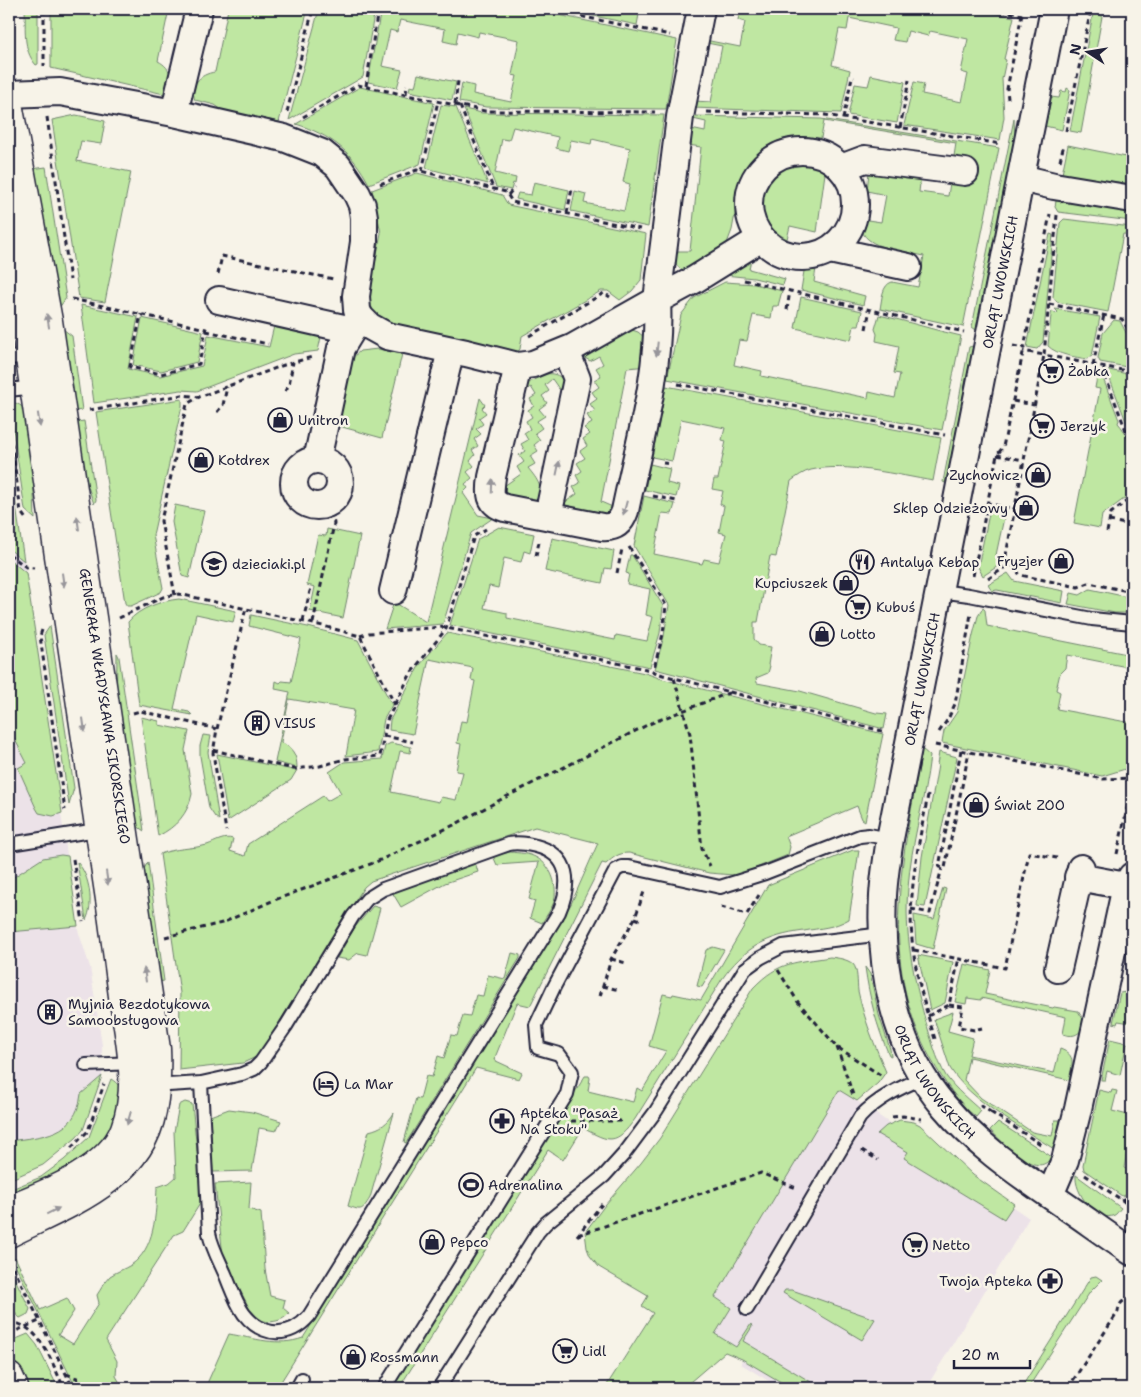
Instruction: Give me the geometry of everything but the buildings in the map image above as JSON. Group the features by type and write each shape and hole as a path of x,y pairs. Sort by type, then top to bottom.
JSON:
{"street":[{"path":"174,113 199,9"},
{"path":"518,366 492,477 492,498 499,506 544,528 613,527 618,524 623,516 654,373 657,347 657,300 681,112 701,9"},
{"name":"ORLĄT LWOWSKICH","path":"1054,9 890,839 882,896 883,951 893,1006 906,1044 923,1078 943,1105 980,1143 1005,1164 1132,1252"},
{"path":"9,94 60,92 174,113 284,138 322,153 338,166 357,194 364,217 364,242 356,296 357,310 348,324 341,348 316,460"},
{"name":"GENERAŁA WŁADYSŁAWA SIKORSKIEGO","path":"9,109 55,369 111,828 145,1075 152,1112 135,1152 118,1171 100,1186 9,1233"},
{"path":"809,151 827,157 841,168 850,181 855,196 855,212 850,227 842,240 830,250 815,256 800,258 786,256 772,249 760,239 751,223 748,205 751,187 760,171 774,158 791,152 809,151"},
{"path":"841,168 865,158 965,172"},
{"path":"1021,178 1054,186 1132,199"},
{"name":"GENERAŁA WŁADYSŁAWA SIKORSKIEGO","path":"9,216 21,388 111,828"},
{"path":"218,287 375,330 388,336 518,366 533,364 566,351 694,280 760,239"},
{"path":"830,250 908,267"},
{"path":"394,592 451,350"},
{"path":"544,528 577,379 566,351"},
{"path":"316,460 331,464 339,477 340,485 338,492 331,502 320,506 313,506 300,499 296,492 294,478 297,471 309,461 316,460"},
{"path":"1050,1195 1065,1160 1078,1109 1125,873 1074,868 1058,969"},
{"name":"GENERAŁA WŁADYSŁAWA SIKORSKIEGO","path":"9,1209 72,1181 109,1154 121,1138 145,1075"},
{"path":"9,1377 14,1388"}],"lane":[{"path":"19,357 46,362 55,369 46,379 21,388"},
{"path":"940,591 1099,620 1132,623"},
{"path":"9,842 111,828"},
{"path":"384,1388 567,1094 572,1072 560,1054 538,1048 536,1025 614,873 622,867 629,867 720,887 765,873 860,836 868,835 890,839"},
{"path":"86,1064 201,1083 242,1074 254,1069 286,1026 353,916 367,899 375,893 509,844 524,843 540,848 553,854 560,860 566,876 559,912 309,1316 301,1326 295,1329 271,1332 261,1329 252,1323 236,1300 212,1244 209,1233 201,1083"},
{"path":"439,1388 538,1232 546,1223 604,1176 624,1154 648,1121 740,976 752,963 775,950 792,944 883,934"},
{"path":"747,1308 860,1117 884,1097 923,1078"}],"path":[{"path":"44,9 44,69"},
{"path":"285,118 313,9"},
{"path":"366,86 378,9"},
{"path":"546,9 671,36"},
{"path":"992,9 1022,15"},
{"path":"1066,131 1091,9"},
{"path":"843,119 852,77 854,78"},
{"path":"458,80 457,105 493,189"},
{"path":"900,128 909,80"},
{"path":"295,122 358,85 485,111 655,112"},
{"path":"406,94 408,85"},
{"path":"1068,86 1075,87"},
{"path":"422,171 438,101"},
{"path":"681,112 825,115 999,144"},
{"path":"47,117 56,114"},
{"path":"392,180 417,170 506,192 512,202 631,227"},
{"path":"508,196 514,188"},
{"path":"567,214 572,189"},
{"path":"972,580 997,455 1003,447 1050,214"},
{"path":"1057,215 1044,355 1006,554 1020,575 1078,587 1089,583 1132,592"},
{"path":"218,287 222,256 340,280"},
{"path":"742,279 962,331"},
{"path":"786,310 790,290"},
{"path":"525,338 604,293 613,298"},
{"path":"72,299 206,329 206,332 268,344"},
{"path":"1049,304 1122,319 1131,330 1132,336"},
{"path":"866,329 870,310"},
{"path":"141,314 130,367 161,374 199,364 206,332"},
{"path":"1093,365 1104,315"},
{"path":"176,594 161,521 187,404 199,397 228,386 294,362 326,353 348,324"},
{"path":"1008,345 1044,355 1132,372"},
{"path":"285,390 289,385 294,362"},
{"path":"1104,367 1104,373 1132,446"},
{"path":"673,383 943,434"},
{"path":"217,412 223,405 228,386"},
{"path":"89,410 183,395 199,397"},
{"path":"1012,401 1034,405"},
{"path":"9,425 21,512 27,520"},
{"path":"997,455 1023,460"},
{"path":"649,495 676,501"},
{"path":"1107,532 1111,514 1132,497"},
{"path":"313,624 334,524 331,502"},
{"path":"986,503 1014,509"},
{"path":"1109,520 1132,525"},
{"path":"536,556 544,528"},
{"path":"213,750 294,769 320,766 345,759 380,756 387,720 411,673 446,629 474,536"},
{"path":"629,547 666,605 663,634 653,672"},
{"path":"617,573 622,548"},
{"path":"9,554 26,568 34,568 36,575"},
{"path":"992,577 1011,563"},
{"path":"1067,592 1069,585"},
{"path":"303,621 310,591 306,590"},
{"path":"119,618 163,596 176,594 303,621 360,636 369,633 442,627 653,672 889,733"},
{"path":"226,831 213,750 246,608"},
{"path":"935,754 939,731 948,719 955,704 970,626 971,608"},
{"path":"44,627 40,636 66,810"},
{"path":"360,636 395,705"},
{"path":"674,678 690,734 702,849 720,887"},
{"path":"165,938 222,922 272,900 376,862 456,824 649,724 731,692"},
{"path":"133,713 140,711 217,729"},
{"path":"384,736 413,742"},
{"path":"930,743 1104,779 1132,778"},
{"path":"942,868 939,867 961,750"},
{"path":"911,909 930,913 942,868 945,868 969,752"},
{"path":"1125,873 1132,786"},
{"path":"928,793 916,860 911,909 915,961 928,1016 938,1047"},
{"path":"914,950 1005,968 1029,853 1074,868"},
{"path":"73,859 83,922"},
{"path":"600,996 611,959 635,918 645,887 653,890"},
{"path":"713,905 747,914"},
{"path":"635,918 643,921"},
{"path":"949,1005 959,958"},
{"path":"611,959 626,963"},
{"path":"774,965 798,1002 837,1047 883,1077"},
{"path":"603,986 619,990"},
{"path":"928,1016 949,1005 963,1007 959,1027 974,1030 982,1028"},
{"path":"837,1047 860,1117"},
{"path":"64,1153 78,1143 88,1131 107,1077"},
{"path":"978,1103 1045,1148"},
{"path":"888,1118 896,1116 914,1117 912,1110"},
{"path":"987,1119 992,1113"},
{"path":"551,1120 648,1121"},
{"path":"860,1149 878,1160"},
{"path":"577,1236 761,1173 814,1196"},
{"path":"1084,1174 1132,1207"},
{"path":"1121,1200 1132,1196"},
{"path":"9,1259 73,1388"},
{"path":"1068,1388 1118,1312 1122,1301 1131,1296 1132,1306"},
{"path":"9,1334 39,1321"},
{"path":"9,1322 18,1323 32,1331 42,1343 64,1388"},
{"path":"66,1373 78,1378 83,1388"}],"shaded area":[{"path":"9,458 78,930 90,967 102,1045 102,1076 83,1130 76,1138 43,1165 9,1180"},
{"path":"839,1090 1029,1218 926,1388 780,1388 741,1364 743,1342 736,1347 715,1334 731,1308 715,1297"}],"green space":[{"path":"25,9 38,9 38,64 36,65 27,46"},
{"path":"51,9 169,9 158,61 167,68 171,76 168,90 164,94 51,68"},
{"path":"228,9 308,9 279,122 222,110 215,105 195,100 193,90 197,81 205,75 215,72"},
{"path":"319,9 375,9 363,77 289,120"},
{"path":"381,9 530,9 677,40 666,109 486,107 459,102 462,83 474,86 473,94 511,102 517,76 512,75 519,40 479,32 478,37 458,32 456,44 443,41 445,29 400,20 397,32 390,30 382,66 402,70 397,88 368,82"},
{"path":"561,9 640,9 637,25"},
{"path":"740,9 976,9 1014,17 1004,59 1006,60 1002,79 1004,117 1000,140 904,125 914,82 924,84 922,94 962,102 968,74 961,72 968,39 930,31 928,36 908,31 905,42 893,40 896,28 849,18 847,30 839,29 832,65 850,70 841,113 692,108 694,101 711,102 722,46 707,43 705,40 740,47 745,22 738,20"},
{"path":"1094,9 1103,11 1081,133 1070,131"},
{"path":"418,74 456,82 452,100 409,91 410,86 415,87"},
{"path":"871,75 905,82 897,123 848,115 855,84 868,86"},
{"path":"360,87 434,103 420,164 369,184 355,162 339,146 319,133 296,124"},
{"path":"1067,88 1070,90 1062,130 1045,126 1051,97 1059,98 1061,91 1066,92"},
{"path":"441,105 456,107 488,184 426,168"},
{"path":"464,109 482,113 664,115 648,227 571,211 575,191 586,194 584,203 624,211 630,184 623,182 630,148 592,139 591,144 571,140 568,151 556,148 558,137 513,127 509,140 502,139 495,173 516,178 515,184 513,183 511,190 496,187"},
{"path":"76,115 105,121 101,144 81,141 77,161 131,172 105,302 79,298 52,120"},
{"path":"693,116 821,119 999,148 963,327 880,309 886,286 892,282 918,287 924,256 894,250 873,243 861,229 861,219 881,222 886,195 867,191 869,172 921,175 919,192 948,196 956,143 824,121 821,138 795,138 772,143 754,157 741,181 732,230 726,246 687,270 683,270 676,264 674,255 675,251 690,251 701,147 688,145 691,129 705,132 706,122 693,119"},
{"path":"1014,119 1015,139 976,330 972,327"},
{"path":"1068,145 1126,157 1125,162 1132,163 1132,184 1063,175"},
{"path":"802,157 815,160 826,166 817,232 790,226 787,239 773,229 764,217 759,205 759,192 763,180 772,169 785,161"},
{"path":"46,167 66,298 59,308 32,169"},
{"path":"417,173 502,195 508,205 646,234 641,280 632,291 620,300 608,291 601,291 522,336 520,349 517,353 391,325 382,321 371,309 368,300 381,233 372,190"},
{"path":"534,182 569,190 565,210 516,199 518,193 531,195"},
{"path":"1056,201 1132,211 1132,221 1058,212 1055,207"},
{"path":"1064,219 1132,227 1132,235 1123,234 1108,312 1057,302 1053,297 1060,223"},
{"path":"1050,234 1053,235 1043,342 1037,349 1027,347"},
{"path":"751,259 749,269 785,279 783,285 754,278 724,275"},
{"path":"809,263 815,264 814,282 865,296 863,305 801,290 805,265"},
{"path":"725,282 755,284 782,291 778,306 773,306 771,318 753,315 747,341 739,340 734,365 762,371 761,376 868,398 869,392 895,398 900,374 894,373 899,346 876,341 877,334 875,329 879,315 961,336 942,430 667,379 681,315 694,298"},
{"path":"801,297 862,311 859,326 854,326 851,340 795,328"},
{"path":"81,305 138,317 128,369 160,376 202,366 208,335 269,347 274,326 314,331 321,337 318,351 294,354 197,391 181,390 94,403"},
{"path":"1055,309 1100,317 1092,356 1087,359 1061,354 1048,346 1052,311 1056,314 1058,312"},
{"path":"142,318 203,332 197,362 161,371 133,365"},
{"path":"1114,320 1120,321 1132,344 1132,368 1100,362 1098,358 1103,333"},
{"path":"63,329 72,336 82,410 69,412"},
{"path":"629,329 638,332 644,337 648,366 627,368 601,502 617,509 613,516 563,510 564,503 577,494 573,487 580,483 576,475 582,471 577,463 585,458 580,451 587,446 583,439 590,434 584,428 592,423 587,415 595,411 590,404 597,399 592,392 599,387 594,380 601,376 596,368 603,364 599,356 590,361 585,358 585,355"},
{"path":"973,346 945,483 943,482 969,347"},
{"path":"378,349 402,354 382,438 335,425 347,362 360,351"},
{"path":"1109,370 1132,375 1132,437 1108,374"},
{"path":"1098,372 1101,373 1119,420 1118,423 1130,447 1132,474 1132,493 1102,515 1100,528 1074,523 1100,389 1095,388"},
{"path":"544,374 555,374 564,381 562,389 559,389 552,379 545,385 549,391 542,396 547,403 539,409 545,416 537,421 542,428 535,433 540,440 534,445 538,451 530,456 535,464 528,468 539,485 539,498 536,503 503,498 504,486 521,474 517,467 524,462 519,455 525,451 521,444 528,440 524,433 530,429 526,421 532,417 528,410 534,406 530,399 536,395 531,387 525,391 527,384"},
{"path":"666,386 941,438 933,481 856,468 825,468 803,473 791,481 776,557 770,556 758,622 754,622 754,639 759,645 771,647 768,673 756,678 757,683 800,691 876,713 887,714 884,729 655,669 664,636 669,605 634,546 644,496 675,504 672,514 662,513 654,554 702,564 704,559 719,562 726,534 719,532 724,506 720,504 723,491 712,489 714,479 718,479 726,441 722,440 725,428 681,419 672,461 652,457"},
{"path":"480,398 485,405 482,408 486,413 479,418 483,424 476,429 481,434 474,439 478,446 472,450 475,455 470,461 474,466 467,472 472,478 465,484 468,488 463,493 478,515 493,518 471,533 443,624 385,629 394,602 426,622"},
{"path":"182,399 153,535 163,588 161,592 131,606 127,606 125,603 96,412"},
{"path":"9,402 17,403 23,407 31,420 35,519 25,510"},
{"path":"84,421 96,500 94,504 76,452 71,423"},
{"path":"9,458 24,561 9,549"},
{"path":"650,464 670,469 667,483 679,486 676,497 645,490"},
{"path":"175,505 204,511 189,578 182,576 172,522"},
{"path":"990,509 1005,513 996,555 1001,564 983,576 978,567"},
{"path":"499,527 534,534 530,553 524,551 521,562 504,558 498,588 489,586 484,608 507,613 507,618 615,640 616,635 647,641 653,617 646,615 650,589 627,584 629,574 626,573 630,555 632,555 663,606 660,633 650,667 450,625 478,539"},
{"path":"327,529 360,536 343,618 310,611 315,587 307,585 318,535 326,536"},
{"path":"552,538 614,551 611,569 605,568 602,583 545,571"},
{"path":"9,559 26,573 62,813 53,816 39,813 36,808 18,768 27,763 9,728"},
{"path":"1008,573 1014,581 1064,591 1062,603 997,590 992,591 988,585"},
{"path":"1090,589 1132,598 1132,613 1115,613 1068,604 1071,593 1080,595"},
{"path":"179,599 236,611 233,622 196,614 174,709 189,712 192,715 139,705 128,622 144,609 165,601"},
{"path":"983,608 985,610 987,626 1132,655 1132,668 1067,655 1065,668 1060,673 1056,690 1060,692 1057,709 1132,723 1132,767 1102,776 942,743 944,731 957,712 973,635 978,616"},
{"path":"251,615 358,640 392,705 384,719 378,752 346,756 354,710 289,699 281,742 293,752 297,768 275,762 290,692 275,689 276,681 280,683 282,681 291,682 301,639 249,626"},
{"path":"50,626 74,788 69,805 44,635"},
{"path":"447,633 645,673 662,679 883,734 865,821 862,819 857,806 786,836 790,847 788,855 741,874 709,873 629,853 616,856 606,864 602,863 530,1006 517,1003 494,1060 522,1073 519,1079 476,1068 277,1388 205,1388 229,1334 275,1342 294,1341 303,1338 571,904 598,843 535,827 371,881 364,887 256,1057 243,1063 179,1070 180,993 160,854 207,845 230,838 233,839 230,851 245,856 248,844 323,796 327,801 341,793 329,772 344,762 382,759 385,746 391,743 411,747 410,753 400,751 391,792 439,802 441,797 456,800 463,772 456,771 461,744 457,743 461,721 467,722 475,681 471,680 473,668 429,659 413,734 389,730 390,720 419,666"},
{"path":"117,653 144,831 137,826 116,719"},
{"path":"141,717 159,721 159,725 189,731 185,750 192,794 188,808 176,824 158,836"},
{"path":"203,735 211,736 208,752 219,820 209,808 200,756"},
{"path":"922,749 930,756 910,871 907,905 908,938 925,1019 939,1063 950,1081 981,1111 976,1117 946,1084 932,1061 914,1023 904,984 899,946 899,907 902,868"},
{"path":"939,752 957,757 925,907 917,906 922,857"},
{"path":"217,754 297,770 291,780 228,821"},
{"path":"853,850 859,850 849,919 832,926 778,936 757,945 739,959 722,979 635,1119 623,1133 612,1139 606,1139 583,1128 563,1160 548,1150 399,1388 392,1388 585,1076 590,1078 588,1091 633,1102 637,1088 642,1091 666,1051 649,1046 663,994 672,996 673,994 701,1000 768,885"},
{"path":"510,852 534,856 547,866 553,877 555,889 554,902 542,923 530,918 535,901 529,899 539,862 497,865 493,856"},
{"path":"61,855 68,856 78,926 9,932 9,880 43,858"},
{"path":"77,862 88,882 90,906 86,920"},
{"path":"148,862 164,981 154,983 142,872"},
{"path":"475,862 478,872 445,883 401,907 392,892"},
{"path":"943,888 946,889 933,949 916,944 914,915 934,919"},
{"path":"373,906 380,908 367,955 358,953 349,960 337,958 355,927"},
{"path":"713,947 724,950 702,987 697,986 706,950"},
{"path":"512,953 520,955 520,958 406,1143 404,1142 416,1098 420,1099 426,1076 432,1077 438,1056 444,1058 451,1035 457,1036 463,1015 470,1016 476,995 483,996 488,975 505,979"},
{"path":"918,955 953,962 945,1003 930,1010"},
{"path":"830,957 851,962 855,966 863,1012 886,1072 878,1083 857,1101 839,1090 715,1297 731,1308 715,1334 736,1347 751,1324 752,1327 743,1341 821,1388 791,1388 742,1359 725,1352 683,1388 605,1388 653,1313 642,1306 648,1296 599,1267 590,1256 585,1232 660,1138 753,988 780,967"},
{"path":"964,964 990,970 985,994 1053,1008 1078,1011 1083,1019 1083,1028 1077,1034 1072,1036 1066,1035 1063,1034 1066,1017 981,998 981,1000 967,998 966,1004 955,1002"},
{"path":"865,967 870,974 891,1056 877,1023"},
{"path":"1132,991 1131,1023 1118,1021 1117,1024 1113,1023 1120,993"},
{"path":"953,1012 948,1031 973,1038 969,1055 1054,1073 1060,1049 1069,1054 1072,1061 1069,1080 969,1057 964,1080 981,1098 1032,1132 1052,1136 1055,1120 1060,1120 1054,1149 997,1113 970,1091 950,1068 934,1019"},
{"path":"1110,1039 1127,1043 1120,1075 1107,1071 1105,1080 1101,1080"},
{"path":"102,1076 83,1130 76,1138 43,1165 9,1180 9,1141 45,1135 65,1126 78,1108 81,1094"},
{"path":"111,1079 120,1087 125,1099 101,1149 9,1201 9,1190 41,1177 64,1160 89,1137"},
{"path":"1099,1090 1111,1093 1112,1090 1117,1091 1112,1111 1132,1116 1132,1141 1129,1141 1124,1168 1132,1171 1132,1193 1122,1196 1084,1170 1083,1165"},
{"path":"185,1102 192,1104 201,1202 183,1231 174,1235 106,1340 117,1361 116,1376 123,1388 76,1388 16,1266 15,1257 40,1310 67,1298 74,1311 58,1335 73,1344 99,1303 97,1295 106,1280 139,1258 150,1240 155,1219 157,1187 169,1183 176,1177 174,1132 179,1105"},
{"path":"229,1109 252,1112 281,1121 276,1131 259,1128 252,1171 213,1172 210,1116"},
{"path":"394,1113 370,1198 361,1209 348,1206 369,1131 383,1125"},
{"path":"900,1120 920,1125 973,1175 1014,1204 1004,1219 904,1158 908,1152 877,1134 886,1126"},
{"path":"998,1122 1051,1157 1045,1163 1038,1165 1020,1157 990,1130"},
{"path":"1076,1175 1121,1208 1116,1214 1105,1216 1093,1210 1078,1189"},
{"path":"251,1182 249,1209 261,1213 265,1269 270,1296 285,1300 283,1308 289,1313 286,1317 272,1322 257,1319 253,1316 223,1256 215,1184"},
{"path":"11,1271 30,1309 28,1314 20,1318 11,1303 9,1283"},
{"path":"1096,1276 1102,1280 1090,1292 1028,1388 1021,1388 1091,1277"},
{"path":"785,1290 792,1290 875,1319 862,1340 783,1293"},
{"path":"28,1334 37,1345 58,1388 27,1388 17,1372 10,1356 9,1342"}],"place":[{"name":"Żabka","path":"1051,371"},
{"name":"Unitron","path":"280,420"},
{"name":"Jerzyk","path":"1042,426"},
{"name":"Kołdrex","path":"201,460"},
{"name":"Zychowicz","path":"1038,475"},
{"name":"Sklep Odzieżowy","path":"1026,508"},
{"name":"Fryzjer","path":"1061,561"},
{"name":"Antalya Kebap","path":"862,562"},
{"name":"dzieciaki.pl","path":"214,564"},
{"name":"Kupciuszek","path":"846,583"},
{"name":"Kubuś","path":"858,607"},
{"name":"Lotto","path":"822,634"},
{"name":"VISUS","path":"257,723"},
{"name":"Świat ZOO","path":"976,805"},
{"name":"Myjnia Bezdotykowa Samoobsługowa","path":"50,1012"},
{"name":"La Mar","path":"326,1084"},
{"name":"Apteka \"Pasaż Na Stoku\"","path":"502,1121"},
{"name":"Adrenalina","path":"471,1185"},
{"name":"Pepco","path":"432,1242"},
{"name":"Netto","path":"915,1245"},
{"name":"Twoja Apteka","path":"1050,1281"},
{"name":"Lidl","path":"565,1351"},
{"name":"Rossmann","path":"353,1357"}]}
